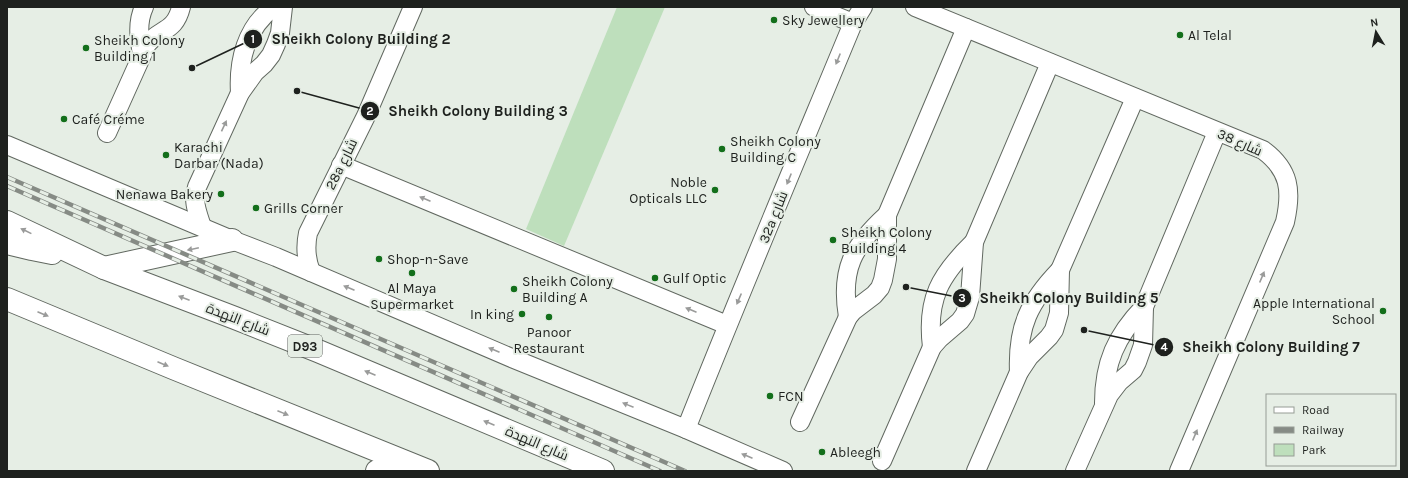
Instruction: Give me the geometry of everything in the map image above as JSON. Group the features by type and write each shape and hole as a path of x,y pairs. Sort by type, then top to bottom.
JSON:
{"main road":[{"name":"شارع النهدة","path":"7,222 104,268 311,348 603,471"},
{"path":"104,268 232,240"},
{"path":"7,243 32,249 81,257"},
{"path":"7,299 187,374 428,471"},
{"path":"377,471 399,460"}],"street":[{"path":"142,54 139,39 139,24 144,7"},
{"path":"107,133 147,44 151,39 169,28 175,22 181,7"},
{"path":"240,93 239,78 245,47 260,20 274,7"},
{"path":"202,227 194,202 195,192 240,93 255,72 271,55 280,33 283,7"},
{"name":"28a شارع","path":"311,272 306,253 308,234 368,110 413,7"},
{"path":"814,7 853,23"},
{"name":"32a شارع","path":"686,429 727,326 765,238 853,23 863,7"},
{"name":"شارع 38","path":"915,7 1263,150 1278,163 1284,172 1287,182 1288,202 1285,222 1179,471"},
{"path":"800,422 848,317 853,311 874,296 880,288 887,259 887,215 966,28"},
{"path":"882,460 932,347 960,321 967,310 972,286 974,242 1050,63"},
{"path":"1019,372 1020,344 1027,316 1041,291 1060,270 1135,98"},
{"path":"1104,405 1105,377 1113,351 1126,327 1144,307 1217,132"},
{"path":"7,145 783,471"},
{"path":"341,165 727,326"},
{"path":"848,317 845,302 845,288 847,273 852,259 858,246 867,234 887,215"},
{"name":"28a شارع","path":"276,257 294,248 308,234"},
{"path":"932,347 931,318 933,303 938,289 952,264 974,242"},
{"path":"976,471 1019,372 1029,357 1046,341 1054,330 1059,313 1060,270"},
{"path":"1076,471 1104,405 1113,389 1133,370 1137,362 1143,345 1144,307"}],"green space":[{"path":"617,7 665,7 564,246 526,229"}],"railway":[{"path":"7,177 685,471"},
{"path":"7,186 660,471"}],"place":[{"name":"Sky Jewellery","path":"774,20"},
{"name":"Al Telal","path":"1180,35"},
{"name":"Sheikh Colony Building 1","path":"86,48"},
{"name":"Sheikh Colony Building 2","path":"192,68"},
{"name":"Sheikh Colony Building 3","path":"297,91"},
{"name":"Café Créme","path":"64,119"},
{"name":"Sheikh Colony Building C","path":"722,149"},
{"name":"Karachi Darbar (Nada)","path":"166,155"},
{"name":"Noble Opticals LLC","path":"715,190"},
{"name":"Nenawa Bakery","path":"221,194"},
{"name":"Grills Corner","path":"256,208"},
{"name":"Sheikh Colony Building 4","path":"833,240"},
{"name":"Shop-n-Save","path":"379,259"},
{"name":"Al Maya Supermarket","path":"412,273"},
{"name":"Gulf Optic","path":"655,278"},
{"name":"Sheikh Colony Building 5","path":"906,287"},
{"name":"Sheikh Colony Building A","path":"514,289"},
{"name":"Apple International School","path":"1383,311"},
{"name":"In king","path":"522,314"},
{"name":"Panoor Restaurant","path":"549,317"},
{"name":"Sheikh Colony Building 7","path":"1084,330"},
{"name":"FCN","path":"770,396"},
{"name":"Ableegh","path":"822,452"}]}
